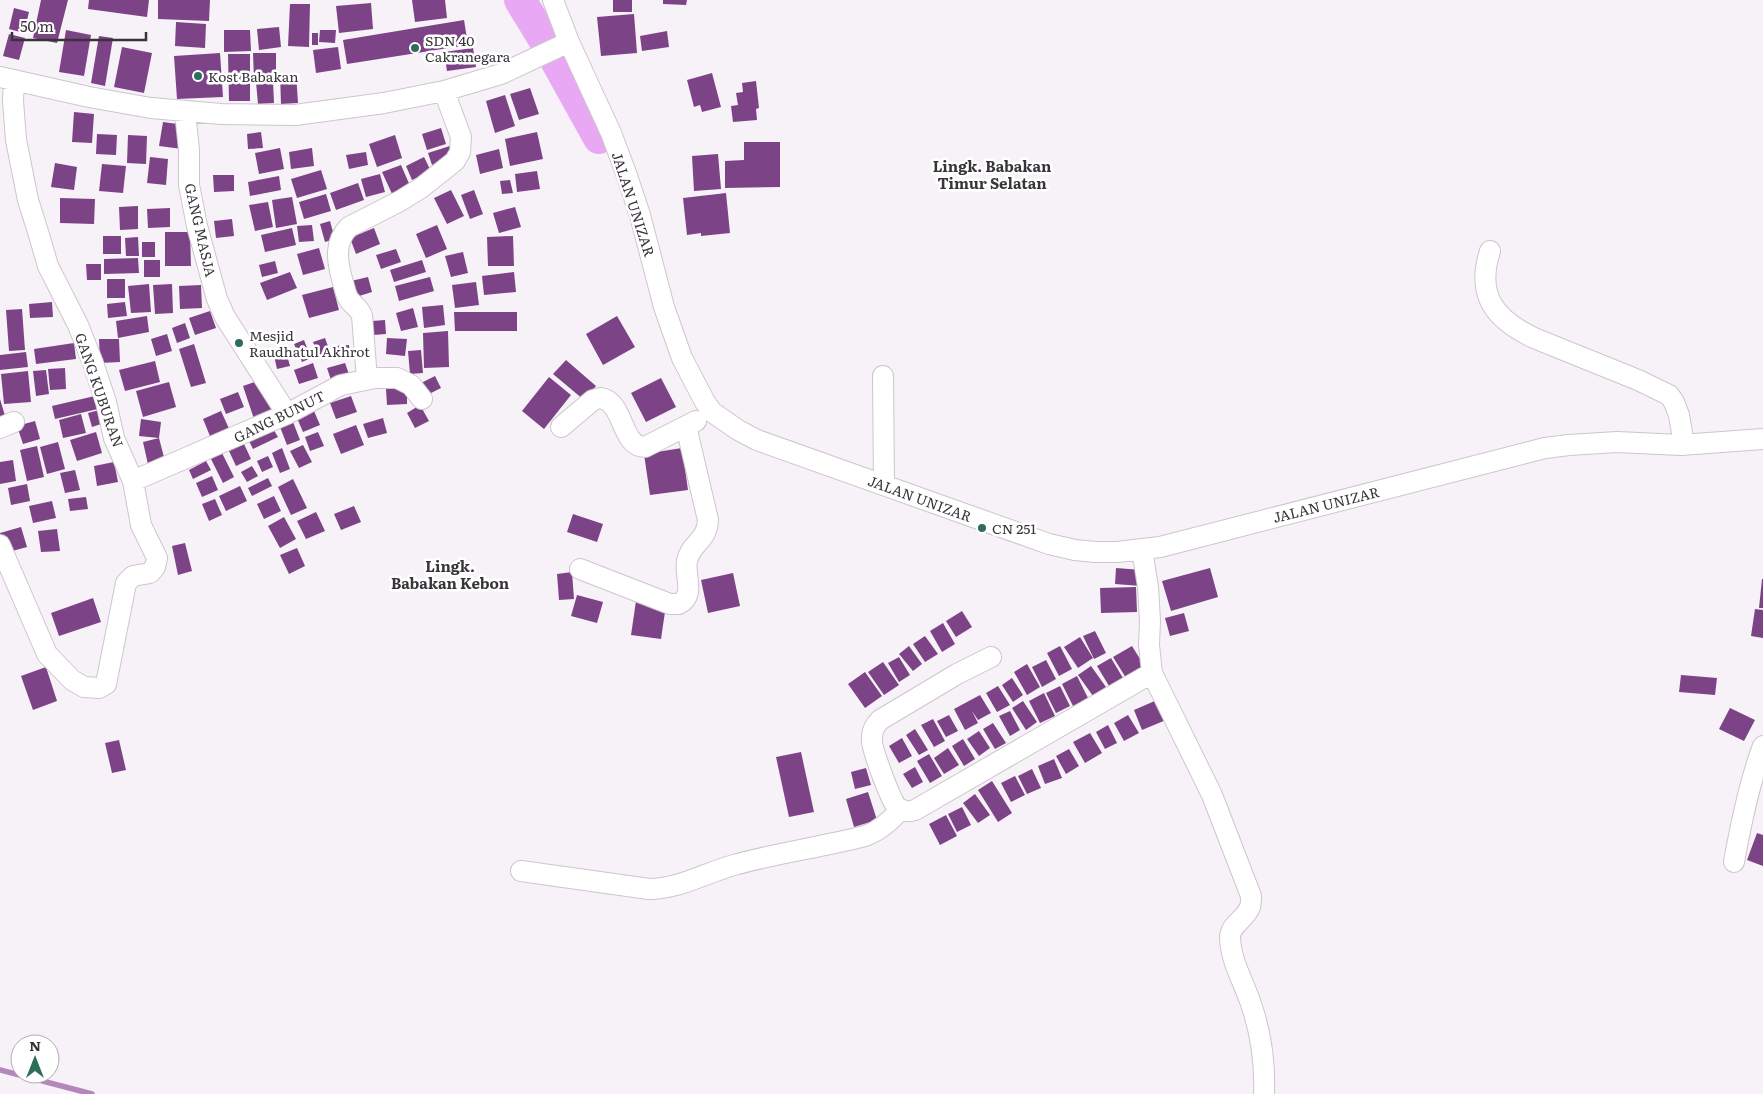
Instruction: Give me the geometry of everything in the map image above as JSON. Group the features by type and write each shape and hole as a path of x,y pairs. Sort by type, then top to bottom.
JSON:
{"street":[{"name":"JALAN UNIZAR","path":"553,0 561,45 594,93 626,173 640,215 672,333 682,358 705,402 698,420 738,430 758,440 1049,544 1075,550 1096,552 1142,550 1181,542 1310,507 1545,448 1609,442 1682,429 1763,439"},
{"path":"7,79 117,103 185,112 294,115 384,103 444,91 501,74 561,45"},
{"name":"GANG KUBURAN","path":"0,545 47,654 72,680 84,687 99,688 106,684 126,583 134,576 150,573 156,568 157,560 141,525 134,481 114,438 106,402 93,363 71,310 48,266 21,170 16,140 13,100 7,79"},
{"path":"367,379 362,316 360,310 349,300 346,292 338,262 339,243 342,234 348,227 407,196 455,161 460,152 461,137 444,91"},
{"name":"GANG MASJA","path":"185,112 189,150 189,185 217,299 225,317 288,414"},
{"path":"1490,251 1485,266 1486,289 1490,303 1505,321 1519,331 1534,338 1659,389 1669,395 1674,402 1682,429"},
{"path":"883,376 884,485"},
{"name":"GANG BUNUT","path":"134,481 288,414 341,385 367,379 392,377 402,379 411,385 422,399"},
{"path":"561,427 593,400 600,398 607,400 614,406 631,440 637,446 645,447 698,420 708,530 688,557 686,567 689,592 686,598 679,604 670,604 580,569"},
{"path":"1142,550 1148,587 1149,645 1152,673 1212,795 1251,896 1250,906 1234,926 1230,938 1232,957 1253,1008 1259,1035 1265,1078 1264,1094"},
{"path":"991,657 957,674 880,720 874,727 872,734 873,748 896,806 906,812 915,810 1152,673"},
{"path":"1734,862 1757,761 1763,746"},
{"path":"521,871 649,889 662,889 731,866 866,836 878,831 901,809"}],"building":[{"path":"41,0 68,0 57,43 33,38"},
{"path":"89,0 149,0 147,17 88,9"},
{"path":"158,0 210,0 209,21 158,19"},
{"path":"412,0 445,0 447,18 415,22"},
{"path":"613,0 632,0 632,12 613,12"},
{"path":"663,0 687,0 686,5 663,4"},
{"path":"371,3 373,29 339,33 336,6"},
{"path":"290,4 310,4 309,47 288,46"},
{"path":"14,8 29,12 24,33 9,29"},
{"path":"634,14 637,53 601,56 597,17"},
{"path":"464,20 468,45 347,64 343,40"},
{"path":"176,22 206,24 205,48 175,46"},
{"path":"279,27 281,47 259,50 257,29"},
{"path":"66,30 91,35 84,76 59,72"},
{"path":"224,30 250,30 251,51 224,52"},
{"path":"320,30 336,30 335,43 319,42"},
{"path":"667,31 669,47 642,51 640,36"},
{"path":"312,33 318,33 318,45 312,45"},
{"path":"9,34 25,38 19,60 3,56"},
{"path":"99,36 113,38 105,86 91,83"},
{"path":"122,47 152,53 144,93 114,87"},
{"path":"338,47 341,69 316,73 313,50"},
{"path":"473,48 476,67 447,71 444,52"},
{"name":"Kost Babakan","path":"220,53 223,97 177,99 174,56"},
{"path":"253,53 276,53 276,79 254,79"},
{"path":"228,54 250,54 250,101 229,101"},
{"path":"280,73 296,73 298,103 281,104"},
{"path":"712,73 721,107 702,112 700,105 694,107 687,80"},
{"path":"273,81 274,103 258,104 256,82"},
{"path":"756,81 759,108 756,109 757,120 733,122 731,106 738,105 736,93 743,92 742,83"},
{"path":"530,88 539,114 519,120 510,94"},
{"path":"505,95 515,126 495,133 486,101"},
{"path":"74,112 94,114 92,143 72,142"},
{"path":"163,122 185,125 182,149 159,146"},
{"path":"441,128 446,144 427,150 422,134"},
{"path":"261,132 263,148 248,149 247,134"},
{"path":"537,132 543,159 510,166 505,139"},
{"path":"97,134 117,135 116,155 96,154"},
{"path":"128,135 147,136 146,164 127,163"},
{"path":"395,135 402,158 377,167 369,144"},
{"path":"744,142 780,142 780,187 725,188 725,161 744,160"},
{"path":"453,145 457,157 432,165 428,153"},
{"path":"280,148 284,169 259,174 255,153"},
{"path":"312,148 314,166 291,169 289,152"},
{"path":"499,149 503,168 480,174 476,155"},
{"path":"366,152 368,165 349,169 346,155"},
{"path":"718,154 721,189 694,191 692,156"},
{"path":"150,157 168,159 166,185 147,183"},
{"path":"424,157 431,171 412,180 406,166"},
{"path":"55,163 77,167 74,190 51,187"},
{"path":"102,164 126,166 123,193 99,191"},
{"path":"401,165 411,188 393,196 382,172"},
{"path":"321,170 327,189 297,198 291,179"},
{"path":"537,171 540,189 517,192 515,174"},
{"path":"380,174 385,192 366,197 361,179"},
{"path":"213,175 234,175 234,191 214,192"},
{"path":"279,176 281,190 250,196 248,182"},
{"path":"510,180 513,193 502,194 500,181"},
{"path":"358,183 364,200 336,210 330,193"},
{"path":"451,190 464,216 447,224 434,198"},
{"path":"474,190 483,214 470,219 461,195"},
{"path":"726,193 730,233 701,236 701,233 687,235 683,198"},
{"path":"326,194 331,211 304,219 299,202"},
{"path":"292,197 297,224 276,228 272,200"},
{"path":"60,198 95,199 94,224 60,223"},
{"path":"268,202 273,227 255,231 249,205"},
{"path":"138,206 138,229 120,230 119,207"},
{"path":"515,207 521,227 499,233 493,213"},
{"path":"170,208 170,227 148,228 147,209"},
{"path":"232,219 234,236 216,238 214,221"},
{"path":"330,221 335,239 325,242 320,224"},
{"path":"312,225 314,241 299,242 297,226"},
{"path":"437,225 447,249 426,258 416,234"},
{"path":"292,228 296,245 265,252 261,235"},
{"path":"374,228 380,244 356,254 350,238"},
{"path":"165,232 190,232 191,266 165,266"},
{"path":"103,236 121,236 121,254 103,254"},
{"path":"513,236 514,266 488,266 487,237"},
{"path":"138,237 139,256 126,256 125,238"},
{"path":"142,242 155,242 155,257 142,257"},
{"path":"319,248 325,269 303,275 297,254"},
{"path":"396,249 401,262 381,269 376,255"},
{"path":"463,252 468,273 451,277 445,256"},
{"path":"138,258 139,273 104,274 104,259"},
{"path":"144,260 160,260 160,277 144,277"},
{"path":"422,260 426,272 394,282 390,270"},
{"path":"275,261 278,273 262,277 259,265"},
{"path":"86,264 101,264 101,280 87,280"},
{"path":"290,272 297,288 267,300 260,283"},
{"path":"514,272 516,292 484,295 482,276"},
{"path":"368,277 372,292 356,297 351,281"},
{"path":"430,277 434,291 399,301 395,286"},
{"path":"107,279 125,279 125,298 107,298"},
{"path":"476,282 479,305 455,308 452,285"},
{"path":"149,284 151,312 131,313 128,286"},
{"path":"172,284 173,313 155,314 153,285"},
{"path":"201,285 202,308 180,309 179,286"},
{"path":"333,287 339,310 309,318 302,295"},
{"path":"52,302 53,317 30,318 29,304"},
{"path":"125,302 127,316 108,318 107,304"},
{"path":"443,305 445,325 424,328 422,307"},
{"path":"413,308 418,327 401,331 396,313"},
{"path":"22,309 25,350 9,351 6,310"},
{"path":"210,311 216,328 195,335 189,318"},
{"path":"454,312 517,312 517,331 455,331"},
{"path":"147,316 149,332 118,338 116,321"},
{"path":"617,316 635,347 603,365 586,334"},
{"path":"385,320 386,334 373,335 372,321"},
{"path":"185,323 190,338 177,343 172,328"},
{"path":"448,331 449,367 424,368 423,333"},
{"path":"167,334 172,351 156,356 151,339"},
{"path":"325,338 330,352 318,356 313,342"},
{"path":"387,338 407,339 405,356 386,354"},
{"path":"99,339 119,339 120,362 100,363"},
{"path":"304,340 311,358 302,362 294,344"},
{"path":"74,343 76,359 36,364 34,349"},
{"path":"194,344 206,383 191,387 179,349"},
{"path":"349,345 350,358 336,358 335,346"},
{"path":"285,348 290,366 277,369 273,351"},
{"path":"421,350 423,373 410,374 408,351"},
{"path":"26,352 28,367 0,370 0,355"},
{"path":"566,360 596,386 584,400 553,374"},
{"path":"155,361 160,382 125,391 119,370"},
{"path":"313,363 318,378 299,384 294,370"},
{"path":"345,363 350,377 332,383 327,368"},
{"path":"65,368 66,389 50,390 48,369"},
{"path":"46,370 49,394 36,396 33,371"},
{"path":"28,371 31,402 4,404 1,374"},
{"path":"435,376 441,388 427,395 421,383"},
{"path":"549,377 571,395 544,429 522,411"},
{"path":"661,378 676,407 646,422 631,393"},
{"path":"263,379 274,412 254,419 243,386"},
{"path":"169,382 176,407 143,417 136,391"},
{"path":"407,388 407,404 387,405 386,389"},
{"path":"238,392 244,407 226,414 220,399"},
{"path":"99,395 102,408 55,419 52,406"},
{"path":"351,396 357,412 336,419 330,403"},
{"path":"0,399 6,419 0,420"},
{"path":"420,405 429,421 415,428 407,413"},
{"path":"103,409 107,422 92,427 88,413"},
{"path":"221,411 231,433 212,441 203,419"},
{"path":"314,411 320,425 303,432 297,418"},
{"path":"81,414 86,433 63,438 59,420"},
{"path":"383,418 387,433 368,438 363,424"},
{"path":"141,419 161,422 159,438 139,436"},
{"path":"35,421 40,439 23,444 17,426"},
{"path":"293,422 300,440 287,445 280,427"},
{"path":"356,425 364,445 341,454 333,434"},
{"path":"272,427 278,437 253,449 248,439"},
{"path":"96,432 102,453 77,461 70,440"},
{"path":"318,432 324,446 310,451 305,437"},
{"path":"159,438 166,465 149,469 143,442"},
{"path":"58,442 65,469 47,474 40,447"},
{"path":"244,444 251,459 236,466 229,451"},
{"path":"303,445 312,462 299,468 290,451"},
{"path":"37,446 44,477 27,481 20,450"},
{"path":"282,448 290,469 280,473 272,453"},
{"path":"682,448 688,490 650,495 644,454"},
{"path":"222,453 234,477 223,483 211,459"},
{"path":"268,456 273,467 262,472 257,461"},
{"path":"13,460 16,481 0,484 0,462"},
{"path":"206,461 211,470 193,479 189,470"},
{"path":"114,462 118,482 97,486 94,466"},
{"path":"252,466 258,476 247,482 241,472"},
{"path":"75,470 80,490 65,493 60,473"},
{"path":"212,476 218,490 202,497 196,483"},
{"path":"268,478 272,486 252,496 248,488"},
{"path":"293,479 307,508 291,515 278,487"},
{"path":"27,484 30,501 11,505 8,488"},
{"path":"240,486 247,501 226,511 219,496"},
{"path":"274,496 281,511 264,519 257,504"},
{"path":"86,497 88,509 70,511 68,499"},
{"path":"215,499 222,515 209,521 202,504"},
{"path":"52,501 56,518 33,523 29,506"},
{"path":"354,506 361,522 341,530 334,514"},
{"path":"316,512 325,531 306,539 297,521"},
{"path":"573,514 603,524 597,542 567,532"},
{"path":"284,517 296,539 280,548 268,526"},
{"path":"21,527 27,547 5,553 0,533"},
{"path":"57,529 60,551 41,552 38,531"},
{"path":"185,543 192,571 178,575 172,546"},
{"path":"297,548 305,566 289,574 280,555"},
{"path":"1116,568 1142,570 1141,586 1115,584"},
{"path":"1210,568 1218,597 1171,611 1162,581"},
{"path":"572,572 574,599 559,600 557,574"},
{"path":"733,573 740,606 708,613 701,580"},
{"path":"1762,579 1763,608 1759,608"},
{"path":"1136,587 1137,612 1101,613 1100,588"},
{"path":"577,595 603,602 597,623 571,616"},
{"path":"93,598 101,622 59,636 51,613"},
{"path":"636,601 666,605 661,639 631,635"},
{"path":"1755,609 1763,610 1763,638 1751,636"},
{"path":"962,611 972,627 956,637 946,621"},
{"path":"1184,613 1189,631 1170,636 1165,618"},
{"path":"943,623 955,644 942,652 930,631"},
{"path":"1095,631 1106,653 1094,659 1083,636"},
{"path":"925,636 938,654 925,662 913,644"},
{"path":"1080,637 1093,658 1078,668 1064,647"},
{"path":"909,646 922,664 913,671 899,654"},
{"path":"1060,646 1072,669 1059,676 1047,653"},
{"path":"1132,646 1145,667 1126,678 1113,657"},
{"path":"899,657 910,675 899,682 888,663"},
{"path":"1111,658 1123,678 1109,686 1097,666"},
{"path":"1046,660 1056,679 1042,687 1032,667"},
{"path":"883,662 899,685 884,695 868,672"},
{"path":"1027,664 1040,687 1027,695 1014,672"},
{"path":"1091,666 1106,687 1093,696 1078,675"},
{"path":"46,667 57,701 33,710 21,676"},
{"path":"865,672 882,696 865,708 848,684"},
{"path":"1681,675 1717,678 1715,695 1679,692"},
{"path":"1077,676 1088,698 1073,706 1062,684"},
{"path":"1012,678 1023,695 1013,702 1002,685"},
{"path":"998,686 1010,705 997,712 986,693"},
{"path":"1060,686 1070,706 1056,713 1046,693"},
{"path":"1044,693 1055,716 1040,723 1029,701"},
{"path":"980,695 991,713 978,720 972,711 978,723 965,730 954,709"},
{"path":"1157,700 1166,720 1142,730 1134,710"},
{"path":"1023,701 1037,722 1026,730 1012,708"},
{"path":"1730,708 1755,720 1744,741 1719,729"},
{"path":"1010,711 1020,730 1010,736 999,716"},
{"path":"949,715 958,731 946,737 937,721"},
{"path":"1128,715 1139,733 1124,741 1114,723"},
{"path":"933,719 945,741 934,747 921,725"},
{"path":"993,723 1006,743 995,749 983,729"},
{"path":"1108,725 1117,743 1105,749 1096,732"},
{"path":"915,729 928,750 919,755 906,735"},
{"path":"979,731 990,748 979,756 967,739"},
{"path":"1090,733 1102,753 1085,763 1073,742"},
{"path":"902,738 912,756 899,763 889,746"},
{"path":"963,739 975,759 964,766 952,746"},
{"path":"119,740 126,770 112,773 105,743"},
{"path":"948,748 959,765 944,774 934,758"},
{"path":"1069,749 1079,766 1066,774 1056,756"},
{"path":"801,752 814,812 789,817 776,757"},
{"path":"929,754 942,776 930,783 917,761"},
{"path":"1054,759 1062,778 1045,784 1038,766"},
{"path":"915,767 923,782 912,788 903,774"},
{"path":"866,768 871,785 855,789 851,772"},
{"path":"1032,769 1041,788 1027,794 1018,776"},
{"path":"1015,776 1025,795 1011,802 1001,783"},
{"path":"992,781 1012,813 998,822 978,790"},
{"path":"868,792 877,820 854,827 846,799"},
{"path":"975,794 990,815 978,823 963,803"},
{"path":"962,807 971,825 957,832 948,814"},
{"path":"946,815 957,836 940,845 929,824"},
{"path":"1757,833 1763,835 1763,866 1747,860"}],"waterway":[{"path":"520,0 599,138"},
{"path":"0,1070 92,1094"}],"place":[{"name":"SDN 40 Cakranegara","path":"415,48"},
{"name":"Kost Babakan","path":"198,76"},
{"name":"Mesjid Raudhatul Akhrot","path":"239,343"},
{"name":"CN 251","path":"982,528"}],"district":[{"name":"Lingk. Babakan Timur Selatan","path":"992,174"},
{"name":"Lingk. Babakan Kebon","path":"450,574"}]}
